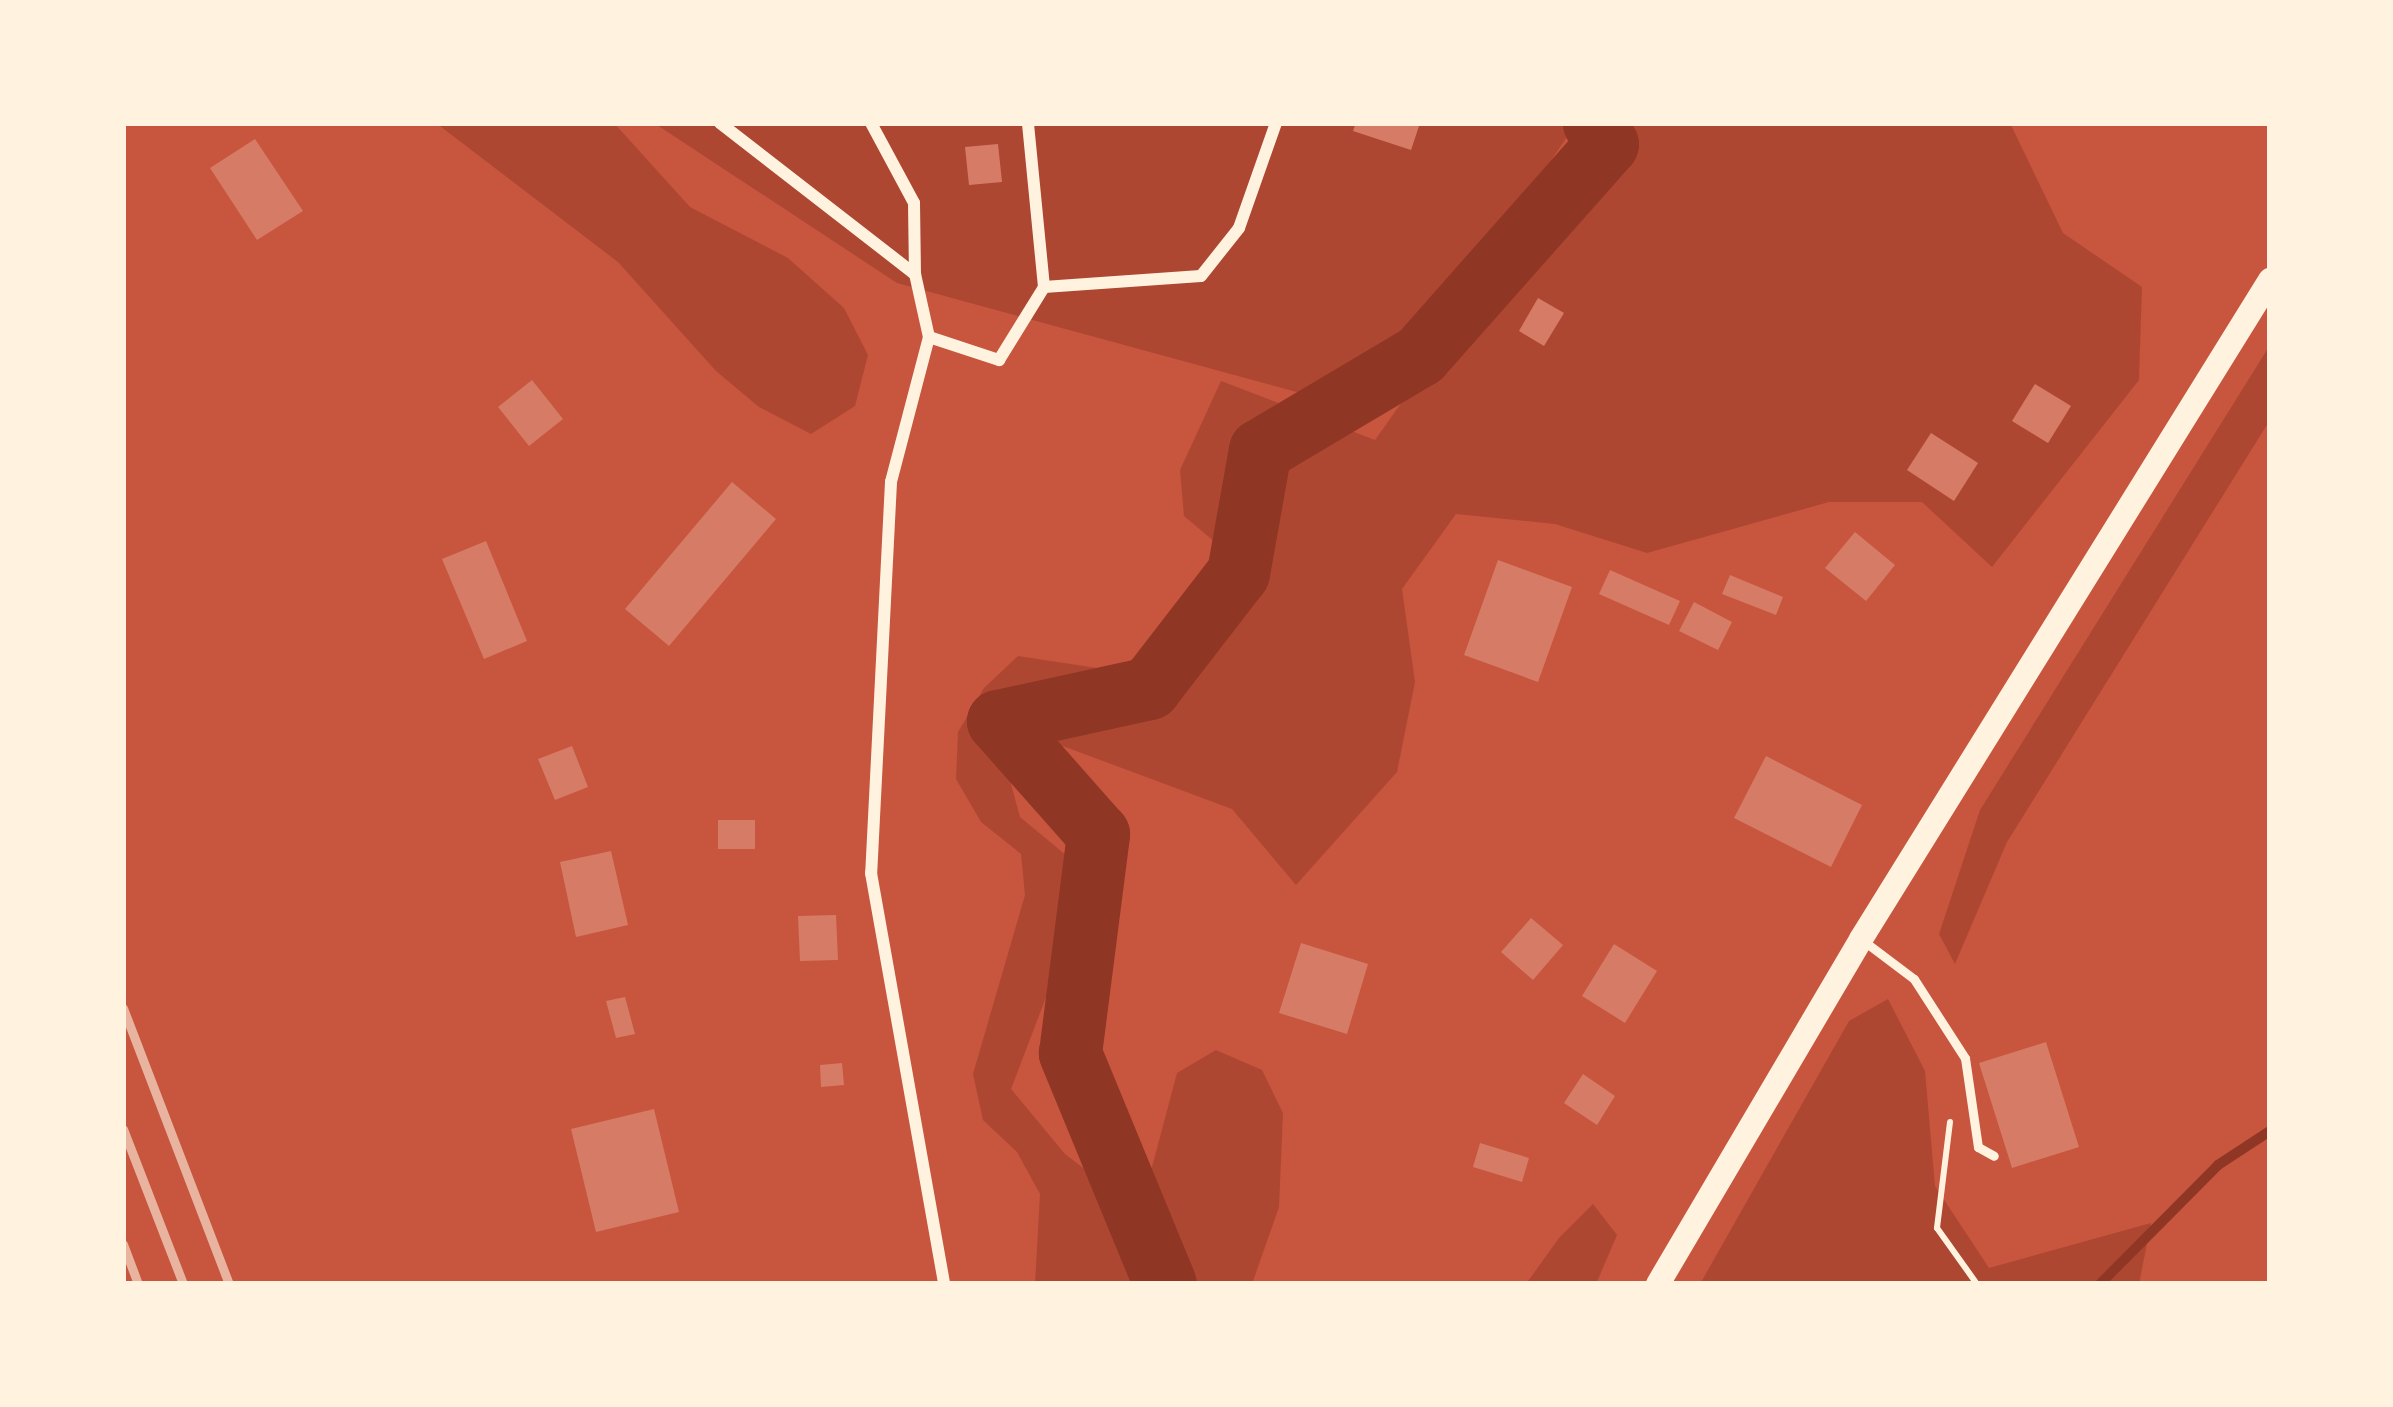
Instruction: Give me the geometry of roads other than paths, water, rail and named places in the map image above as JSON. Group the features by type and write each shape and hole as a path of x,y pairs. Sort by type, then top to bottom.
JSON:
{"main road":[{"path":"1658,1284 1862,939 2270,280"}],"street":[{"path":"720,123 915,274"},
{"path":"871,123 914,202 915,274 929,338 891,482 871,873 944,1284"},
{"path":"929,338 999,361 1044,287 1028,123"},
{"path":"1044,287 1201,275 1238,228 1276,123"}],"lane":[{"path":"1862,939 1914,979 1964,1058 1978,1148 1994,1156"}],"waterway":[{"path":"1165,1284 1070,1053 1098,834 998,721 1149,688 1238,573 1260,450 1420,355 1607,144 1594,123"},
{"path":"2100,1284 2218,1165 2270,1131"}],"railway":[{"path":"123,1008 229,1284"},
{"path":"123,1129 183,1284"},
{"path":"123,1244 138,1284"}]}
